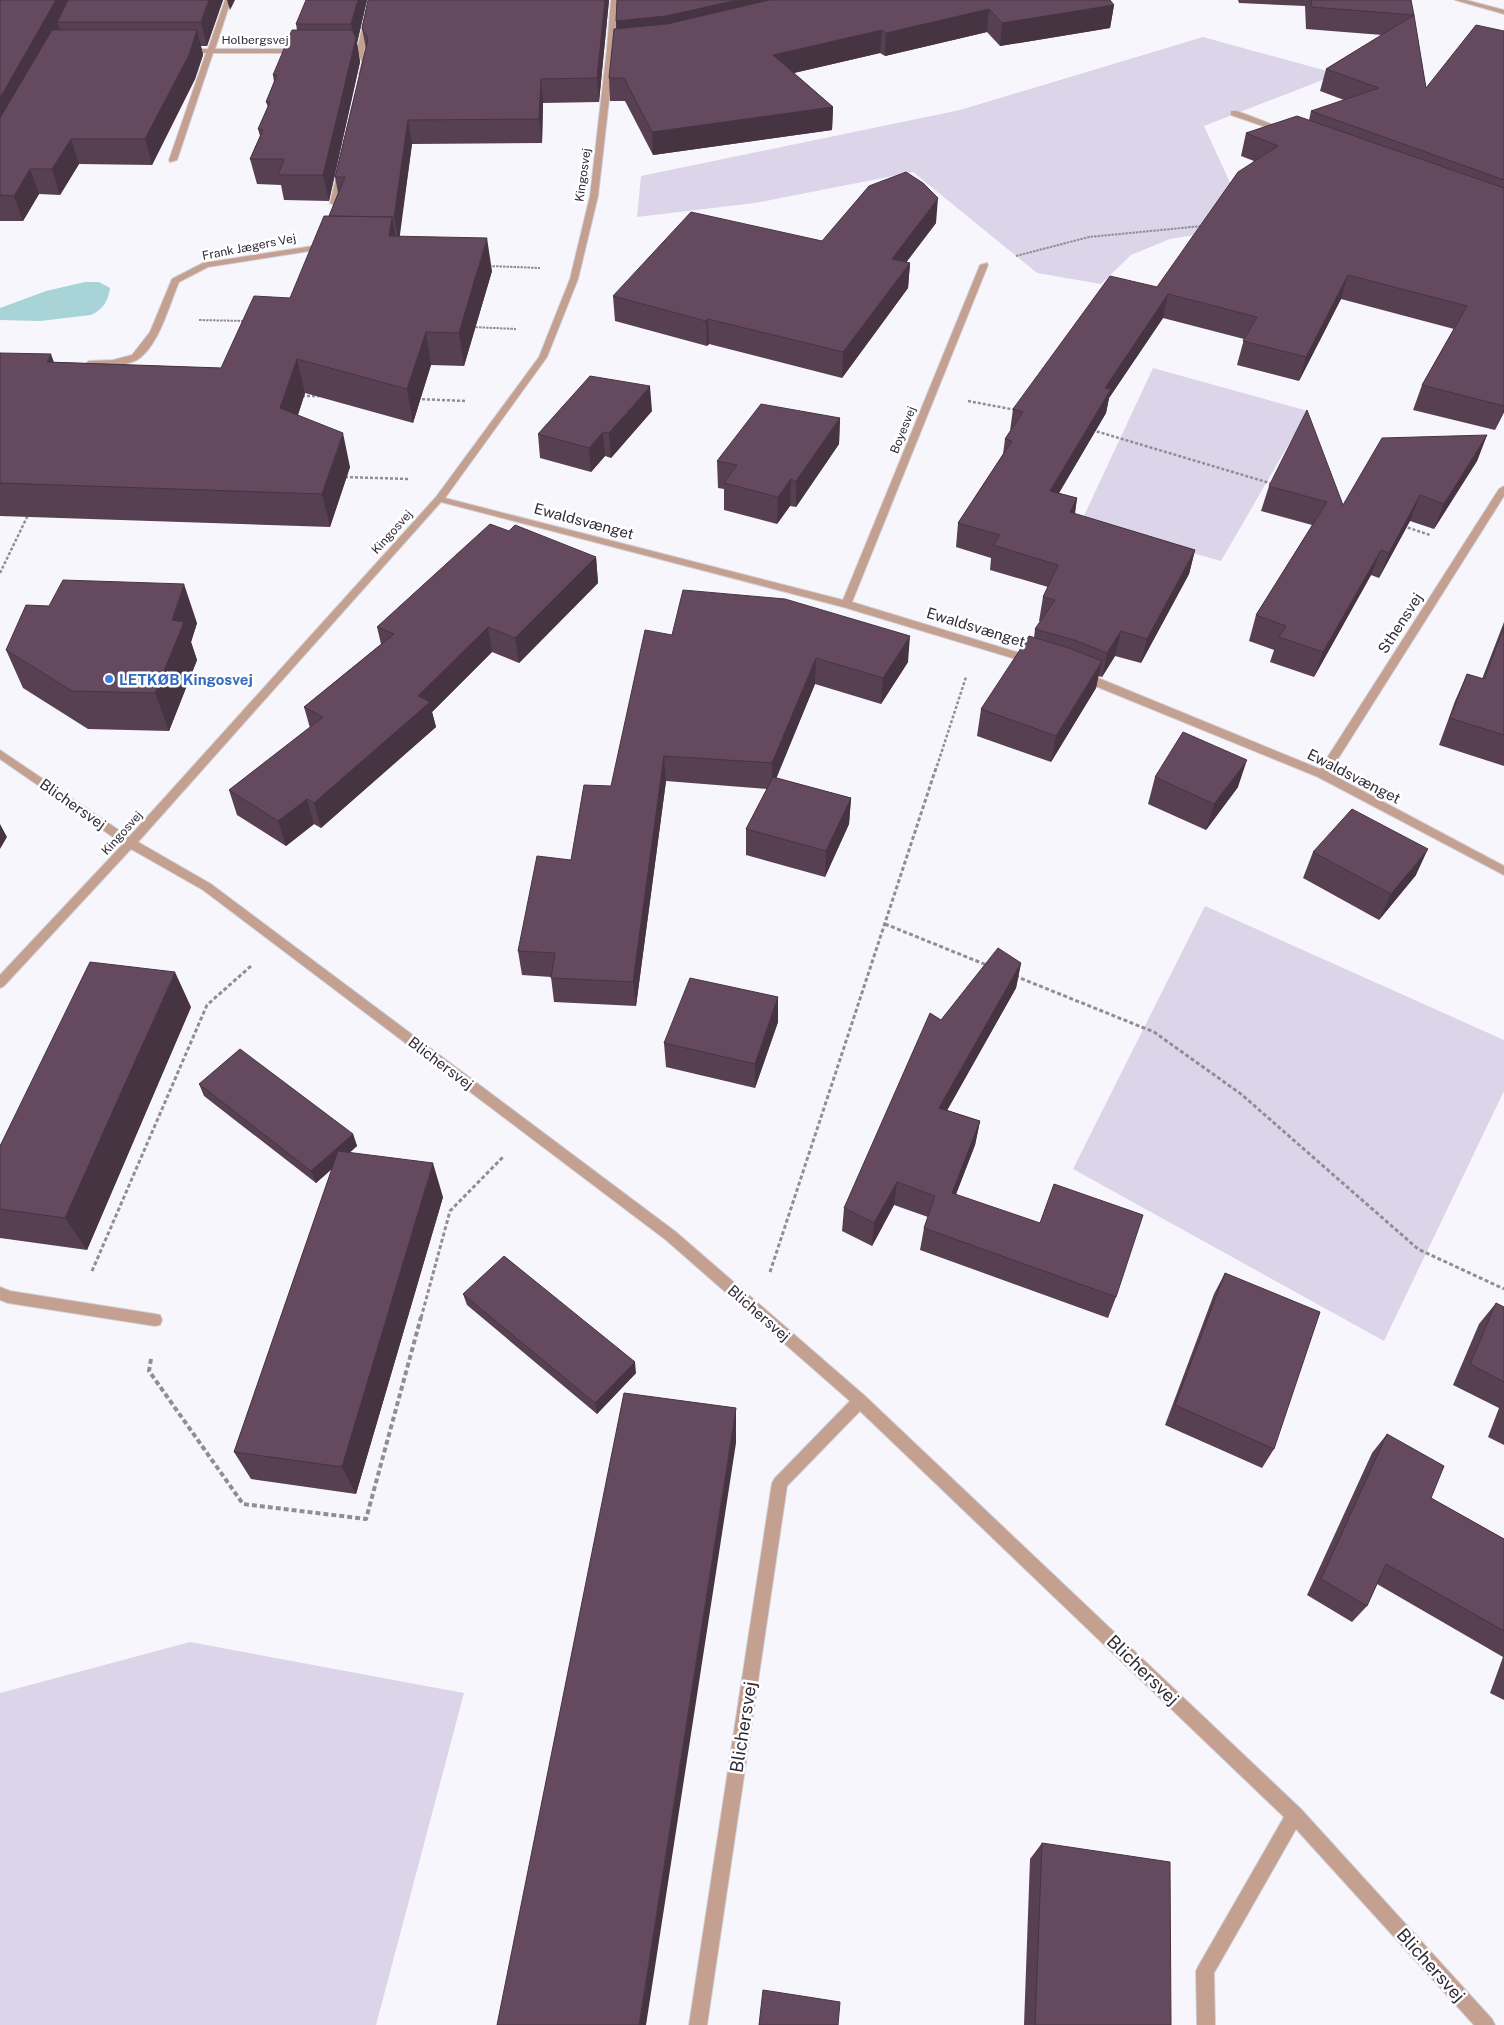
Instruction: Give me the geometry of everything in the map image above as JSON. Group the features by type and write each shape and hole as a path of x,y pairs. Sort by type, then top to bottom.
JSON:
{"street":[{"name":"Holbergsvej","path":"173,160 228,0"},
{"path":"362,81 366,62 360,52 372,0"},
{"name":"Kingosvej","path":"0,983 6,969 130,843 439,499 543,357 577,269 594,196 616,48 614,0"},
{"path":"1458,0 1504,12"},
{"name":"Holbergsvej","path":"182,51 310,51"},
{"path":"330,51 360,52"},
{"path":"1234,113 1290,132"},
{"path":"334,203 342,166"},
{"name":"Frank Jægers Vej","path":"83,364 101,365 134,358 150,338 175,282 206,265 337,244"},
{"name":"Boyesvej","path":"846,604 984,265"},
{"name":"Sthensvej","path":"1322,774 1504,489"},
{"name":"Ewaldsvænget","path":"439,499 846,604 1040,662"},
{"name":"Ewaldsvænget","path":"1068,670 1322,774 1504,870"},
{"name":"Blichersvej","path":"0,754 130,843 207,888 671,1236 860,1401 1295,1815 1486,2025"},
{"path":"0,1293 8,1297 156,1320"},
{"name":"Blichersvej","path":"698,2025 780,1483 860,1401"},
{"path":"1206,2025 1205,1971 1295,1815"}],"path":[{"path":"984,265 1090,237 1204,226"},
{"path":"480,266 577,269"},
{"path":"159,318 248,321"},
{"path":"467,327 554,330"},
{"path":"931,394 1017,410"},
{"path":"294,395 323,396"},
{"path":"412,399 510,402"},
{"path":"1091,430 1275,485"},
{"path":"345,477 453,480"},
{"path":"0,573 30,512"},
{"path":"1403,526 1467,547"},
{"path":"758,1311 977,643"},
{"path":"885,924 992,967"},
{"path":"76,1308 207,1005 279,942"},
{"path":"1010,974 1154,1032 1241,1094 1418,1249 1504,1289"},
{"path":"156,1320 149,1371 243,1504 366,1519 450,1211 530,1130"}],"shaded area":[{"path":"1203,37 1338,74 1204,126 1250,226 1170,239 1131,255 1101,284 1037,273 913,172 755,203 637,217 641,176 960,110"},
{"path":"1153,368 1308,411 1221,561 1081,522"},
{"path":"1205,906 1504,1040 1504,1091 1384,1341 1073,1169"},
{"path":"190,1642 464,1693 376,2025 0,2025 0,1693"}],"water":[{"path":"85,282 99,282 110,288 104,304 91,315 40,321 0,320 0,308 46,291"}],"building":[{"path":"0,0 56,0 0,98"},
{"path":"68,0 209,0 201,22 57,22"},
{"path":"306,0 358,0 351,24 296,24"},
{"path":"368,0 605,0 597,78 541,79 539,119 408,120 394,217 329,216 345,177 335,177 368,39 362,28"},
{"path":"617,0 738,0 666,16 616,21"},
{"path":"769,0 1110,0 1114,5 1002,23 989,9 886,33 882,30 773,55 833,107 652,132 624,78 609,78 614,29 667,24"},
{"path":"1311,0 1411,0 1414,15 1312,7"},
{"path":"1414,15 1426,88 1476,25 1504,31 1504,180 1311,111 1379,88 1326,69"},
{"path":"52,30 197,30 189,55 145,139 71,139 52,169 30,169 14,196 0,195 0,118"},
{"path":"292,30 352,30 356,38 323,175 278,175 284,159 250,159 263,130 258,129 270,102 266,102 277,75 273,75"},
{"path":"1297,116 1504,188 1504,406 1422,385 1467,306 1348,275 1306,357 1243,341 1257,317 1168,294 1105,388 1111,389 1050,491 1077,498 1070,512 1195,550 1147,639 1121,631 1107,653 1077,641 1035,629 1055,600 1043,597 1058,565 993,545 1000,535 958,523 1012,441 1005,439 1023,412 1013,409 1110,276 1157,287 1238,172 1278,146 1246,133"},
{"path":"906,172 923,183 938,198 892,259 910,263 843,352 708,319 706,321 613,296 691,212 822,241 869,186"},
{"path":"324,216 392,217 389,236 487,238 459,333 426,332 407,389 297,359 280,408 343,433 322,494 0,483 0,353 51,354 47,362 221,368 254,296 290,298"},
{"path":"590,376 650,386 609,433 603,432 589,448 538,434"},
{"path":"761,404 840,418 796,481 791,479 778,497 724,483 737,465 717,461"},
{"path":"1307,410 1343,505 1382,438 1487,435 1444,504 1420,495 1389,553 1381,550 1323,652 1279,637 1286,626 1256,615 1327,502 1269,486"},
{"path":"490,524 509,531 515,525 596,557 515,638 488,627 418,696 430,702 314,803 307,799 278,821 229,790 323,717 304,707 394,634 377,627"},
{"path":"63,580 184,584 172,620 184,622 155,693 72,691 6,650 26,605 49,606"},
{"path":"683,590 785,599 910,636 883,678 816,658 772,763 664,756 633,982 551,978 555,953 518,951 537,856 571,860 584,785 611,786 645,630 672,635"},
{"path":"1504,627 1504,735 1450,718 1467,674 1484,679"},
{"path":"1029,636 1069,648 1102,661 1056,736 981,709"},
{"path":"1183,732 1247,760 1214,804 1155,777"},
{"path":"773,777 851,798 826,851 746,829"},
{"path":"1352,809 1428,849 1391,894 1313,852"},
{"path":"998,948 1021,963 939,1108 980,1121 952,1193 1040,1223 1054,1184 1143,1215 1116,1297 924,1228 935,1196 897,1182 874,1223 844,1208 930,1013 941,1020"},
{"path":"90,962 175,972 65,1218 0,1209 0,1146"},
{"path":"690,978 778,997 755,1064 664,1043"},
{"path":"240,1049 353,1134 311,1171 199,1084"},
{"path":"338,1151 433,1163 342,1467 234,1452"},
{"path":"504,1256 635,1362 595,1403 463,1294"},
{"path":"1225,1273 1320,1312 1274,1449 1175,1405"},
{"path":"1496,1303 1504,1307 1504,1382 1470,1364"},
{"path":"624,1393 736,1408 639,2025 497,2025"},
{"path":"1387,1434 1444,1466 1431,1498 1504,1539 1504,1631 1386,1564 1367,1606 1321,1579"},
{"path":"1042,1843 1170,1862 1171,2025 1035,2025"},
{"path":"763,1990 840,2002 838,2025 759,2025"}],"place":[{"name":"LETKØB Kingosvej","path":"109,679"}]}
